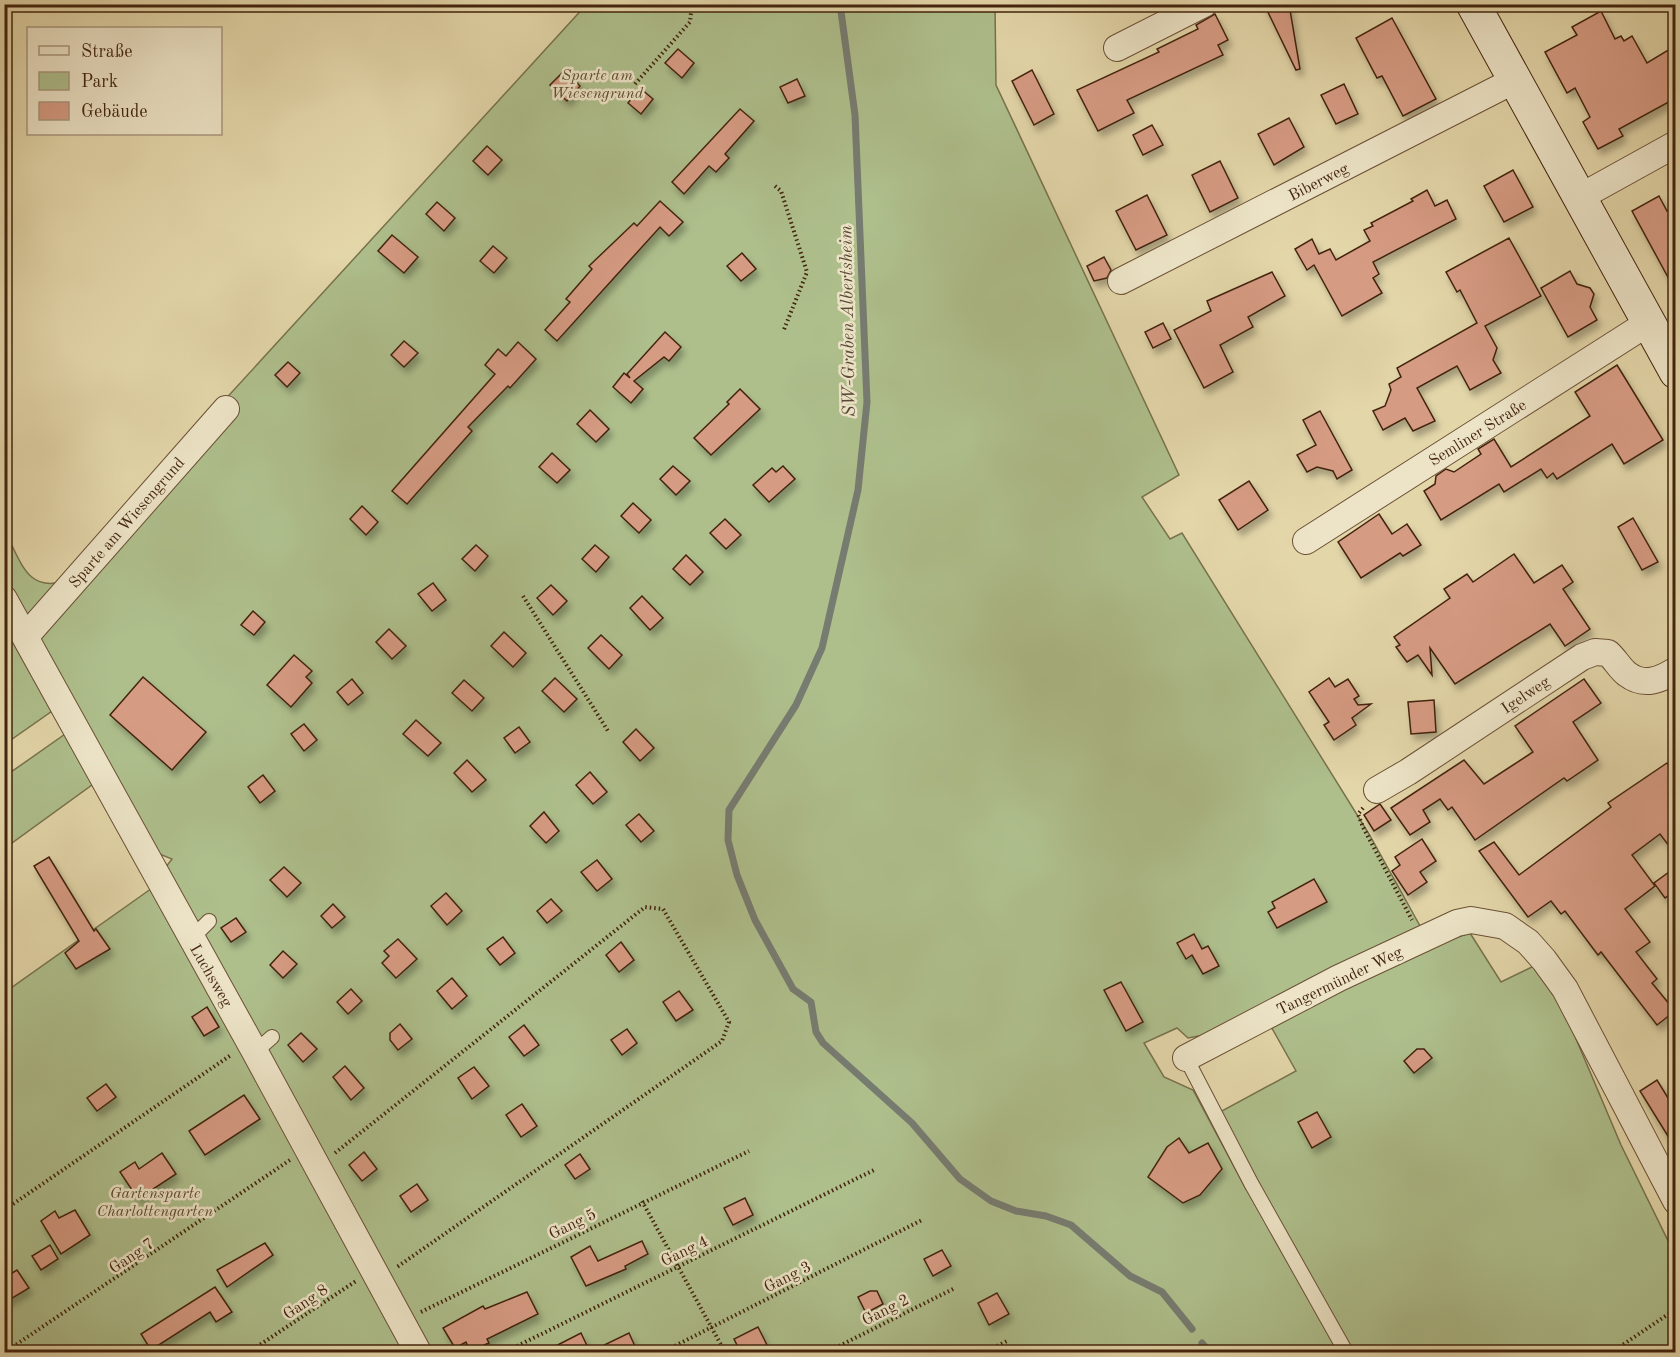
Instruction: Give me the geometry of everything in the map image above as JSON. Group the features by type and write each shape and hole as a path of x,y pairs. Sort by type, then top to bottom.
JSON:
{"street":[{"path":"1117,48 1204,4"},
{"path":"1473,4 1676,372"},
{"name":"Biberweg","path":"1121,281 1515,80"},
{"path":"1577,195 1591,191 1676,144"},
{"name":"Semliner Straße","path":"1306,541 1648,323"},
{"name":"Sparte am Wiesengrund","path":"26,636 226,409"},
{"name":"Luchsweg","path":"4,599 191,939 259,1044 308,1160 376,1275 418,1353"},
{"name":"Igelweg","path":"1377,790 1582,657 1595,652 1608,653 1626,674 1648,681 1656,681 1676,670"},
{"name":"Tangermünder Weg","path":"1186,1058 1340,978 1456,923 1471,920 1505,926 1528,942 1565,989 1676,1201"}],"lane":[{"path":"191,939 209,921"},
{"name":"Tangermünder Weg","path":"1186,1058 1251,1183 1346,1353"}],"path":[{"path":"635,84 690,22 692,4"},
{"path":"774,186 781,191 807,272 783,332"},
{"path":"523,596 608,731"},
{"path":"1377,790 1358,814 1423,939"},
{"name":"Gang 7","path":"5,1353 308,1160 645,907 663,909 729,1022 722,1041 376,1275"},
{"path":"13,1204 259,1044"},
{"name":"Gang 5","path":"417,1314 749,1151"},
{"name":"Gang 4","path":"505,1353 874,1170"},
{"path":"642,1202 725,1353"},
{"name":"Gang 3","path":"663,1353 922,1220"},
{"name":"Gang 8","path":"249,1353 376,1275"},
{"name":"Gang 2","path":"827,1353 955,1288"},
{"path":"1612,1353 1676,1309"},
{"path":"985,1353 1009,1340"}],"green space":[{"path":"586,5 995,5 996,85 1179,475 1142,497 1170,539 1182,533 1369,834 1420,926 1204,1035 1188,1038 1177,1028 1144,1043 1164,1077 1193,1090 1246,1189 1264,1192 1220,1112 1296,1071 1269,1023 1423,949 1470,933 1501,982 1538,964 1557,994 1621,1145 1675,1255 1675,1352 426,1352 162,872 172,859 157,853 37,634 221,404"},
{"path":"4,530 20,562 33,578 41,582 65,581 24,618 5,583"},
{"path":"4,618 55,709 5,744 4,744"},
{"path":"68,732 96,782 5,848 4,777"},
{"name":"Gartensparte Charlottengarten","path":"155,886 412,1352 5,1352 4,993"}],"building":[{"path":"1264,4 1289,4 1300,69 1296,70"},
{"path":"1601,11 1615,39 1621,36 1624,41 1632,36 1647,63 1670,49 1676,58 1676,98 1619,129 1623,136 1598,149 1583,122 1590,117 1575,88 1567,93 1545,52 1577,35 1572,27"},
{"path":"1215,14 1228,40 1218,45 1223,55 1127,100 1134,113 1098,131 1077,90 1159,52 1157,49 1198,29 1196,25"},
{"path":"1392,18 1436,99 1403,116 1382,76 1377,78 1356,38"},
{"path":"678,49 694,63 682,78 665,63"},
{"path":"565,70 580,86 567,101 550,85"},
{"path":"1032,70 1054,114 1034,125 1012,81"},
{"path":"797,79 805,96 788,103 780,87"},
{"path":"1344,84 1358,114 1336,124 1321,95"},
{"path":"640,88 653,99 641,114 628,103"},
{"path":"740,109 754,121 725,154 729,158 716,172 709,166 684,194 672,182"},
{"path":"1289,118 1304,147 1274,165 1258,134"},
{"path":"1152,125 1163,145 1143,155 1133,135"},
{"path":"487,146 502,160 488,175 473,161"},
{"path":"1220,161 1238,198 1210,212 1192,175"},
{"path":"1513,170 1533,207 1504,222 1484,186"},
{"path":"1427,190 1435,206 1447,200 1456,219 1373,262 1379,274 1373,278 1382,293 1342,316 1314,265 1307,270 1295,249 1312,239 1319,254 1330,249 1336,260 1370,241 1364,230 1373,226 1371,223 1413,201 1411,199"},
{"path":"1147,195 1167,235 1136,250 1116,211"},
{"path":"1659,196 1667,211 1676,207 1676,292 1632,211"},
{"path":"660,201 683,222 669,236 660,227 557,341 545,330 570,302 566,299 592,269 589,266 634,223 637,226"},
{"path":"437,202 455,218 444,231 426,214"},
{"path":"392,235 418,257 404,273 378,251"},
{"path":"1509,238 1541,296 1485,326 1497,348 1493,360 1501,373 1470,390 1457,366 1417,388 1435,421 1413,431 1405,418 1383,430 1373,411 1385,406 1391,390 1389,384 1401,377 1397,368 1477,323 1460,290 1457,292 1446,272"},
{"path":"493,246 507,258 494,273 480,261"},
{"path":"742,253 756,269 741,281 727,266"},
{"path":"1104,257 1111,270 1107,278 1094,281 1087,266"},
{"path":"1570,271 1577,284 1590,288 1594,294 1590,307 1597,320 1568,337 1541,288"},
{"path":"1272,272 1285,296 1248,317 1253,327 1220,345 1233,372 1204,388 1174,330 1211,311 1207,301"},
{"path":"1163,323 1171,339 1153,348 1145,332"},
{"path":"665,332 681,347 669,361 664,357 634,381 643,389 631,403 613,387 624,373 630,378 627,374"},
{"path":"404,341 418,353 404,367 391,355"},
{"path":"518,342 536,359 510,388 508,386 468,427 472,431 407,504 392,491 495,374 485,365 498,349 506,356"},
{"path":"288,362 300,373 287,387 275,375"},
{"path":"1617,365 1663,440 1624,464 1612,444 1557,479 1553,473 1547,478 1541,469 1504,492 1499,484 1441,520 1424,491 1435,484 1436,476 1446,469 1454,472 1481,454 1478,449 1494,439 1511,467 1590,416 1575,392"},
{"path":"740,389 760,409 711,455 694,438 729,404 727,402"},
{"path":"590,410 609,429 596,442 577,424"},
{"path":"1320,411 1352,470 1337,479 1333,471 1317,467 1307,472 1297,455 1316,445 1303,420"},
{"path":"552,453 570,470 557,483 539,467"},
{"path":"673,466 690,481 676,495 660,479"},
{"path":"783,466 795,479 769,502 753,485 772,468 776,472"},
{"path":"1249,481 1268,510 1238,530 1219,500"},
{"path":"633,503 651,520 639,533 621,516"},
{"path":"362,506 378,522 366,535 350,519"},
{"path":"1379,514 1392,534 1407,524 1421,545 1403,556 1400,553 1361,578 1338,542"},
{"path":"1633,518 1658,562 1642,570 1618,527"},
{"path":"725,519 741,535 726,549 710,533"},
{"path":"476,545 488,556 475,571 462,559"},
{"path":"595,545 609,557 596,572 582,559"},
{"path":"1514,554 1534,583 1562,565 1573,582 1563,589 1590,629 1565,646 1550,624 1455,684 1430,648 1432,675 1418,655 1407,662 1396,647 1400,645 1394,637 1450,598 1444,589 1467,574 1473,582"},
{"path":"686,555 703,572 690,585 673,569"},
{"path":"433,583 446,600 432,611 418,594"},
{"path":"551,585 567,601 553,615 537,598"},
{"path":"642,596 663,618 650,630 630,608"},
{"path":"253,611 265,622 254,635 241,625"},
{"path":"389,629 406,646 392,659 376,642"},
{"path":"504,632 526,653 513,667 491,646"},
{"path":"601,635 622,655 609,669 588,648"},
{"path":"294,655 312,671 306,677 312,683 291,707 267,685"},
{"path":"143,677 206,732 172,770 110,715"},
{"path":"555,678 577,699 564,712 542,691"},
{"path":"1329,678 1335,687 1348,679 1359,696 1354,699 1358,705 1371,704 1352,718 1356,725 1334,740 1324,725 1329,722 1309,692"},
{"path":"352,679 363,693 348,705 337,692"},
{"path":"1584,679 1601,703 1573,722 1598,760 1567,781 1564,778 1475,840 1452,807 1448,810 1440,799 1423,810 1430,822 1410,835 1391,808 1464,760 1484,784 1533,752 1515,726"},
{"path":"464,680 484,698 472,711 452,693"},
{"path":"1434,700 1436,732 1411,734 1408,702"},
{"path":"416,720 441,743 428,756 403,734"},
{"path":"304,724 317,740 304,751 291,734"},
{"path":"519,727 530,742 515,753 504,738"},
{"path":"636,729 654,748 640,761 623,742"},
{"path":"467,760 486,780 472,792 454,773"},
{"path":"1667,763 1676,775 1676,855 1660,834 1632,855 1655,886 1625,909 1650,942 1636,952 1657,979 1652,983 1675,1011 1657,1025 1601,952 1598,955 1565,911 1561,914 1551,901 1528,917 1479,851 1494,842 1519,875 1611,807 1608,803"},
{"path":"590,772 607,792 593,804 576,785"},
{"path":"263,775 275,791 260,803 248,787"},
{"path":"1380,804 1391,820 1374,831 1364,815"},
{"path":"544,812 559,831 546,843 530,826"},
{"path":"639,814 654,831 641,842 626,825"},
{"path":"1422,839 1436,861 1420,872 1427,882 1408,895 1392,871 1400,865 1395,857"},
{"path":"49,857 94,931 96,929 110,949 76,969 65,953 79,941 34,866"},
{"path":"597,860 612,879 597,891 581,872"},
{"path":"284,867 301,883 287,897 270,880"},
{"path":"1676,867 1676,891 1665,898 1654,883"},
{"path":"1314,879 1327,902 1277,928 1268,912 1275,908 1272,902"},
{"path":"446,893 462,911 447,925 431,906"},
{"path":"551,899 562,911 547,923 537,911"},
{"path":"333,904 345,917 332,928 321,916"},
{"path":"236,918 246,932 231,942 221,928"},
{"path":"1194,934 1202,949 1208,946 1219,966 1203,974 1192,955 1186,959 1177,943"},
{"path":"503,937 515,953 500,965 487,949"},
{"path":"398,939 417,959 396,978 382,963 389,956 384,951"},
{"path":"621,942 634,960 619,972 606,955"},
{"path":"283,951 297,964 283,978 270,965"},
{"path":"452,978 467,996 452,1009 437,991"},
{"path":"1121,982 1143,1022 1126,1031 1104,990"},
{"path":"351,989 362,1001 348,1014 337,1002"},
{"path":"679,991 693,1010 676,1021 663,1002"},
{"path":"207,1007 219,1027 204,1036 192,1017"},
{"path":"400,1024 412,1039 398,1050 390,1040 390,1033"},
{"path":"524,1025 539,1045 524,1056 509,1037"},
{"path":"627,1029 637,1043 622,1055 611,1040"},
{"path":"301,1033 317,1049 303,1062 288,1045"},
{"path":"1417,1049 1424,1049 1432,1058 1414,1073 1404,1061"},
{"path":"345,1066 364,1088 351,1100 333,1077"},
{"path":"474,1067 489,1086 472,1099 458,1078"},
{"path":"1657,1080 1676,1111 1676,1149 1640,1091"},
{"path":"106,1084 116,1097 97,1111 87,1098"},
{"path":"244,1095 260,1119 205,1155 189,1131"},
{"path":"522,1104 537,1126 521,1137 506,1115"},
{"path":"1317,1112 1331,1137 1312,1148 1298,1122"},
{"path":"1179,1138 1189,1153 1208,1143 1222,1169 1200,1195 1183,1203 1148,1177 1167,1147"},
{"path":"364,1152 377,1169 362,1181 349,1165"},
{"path":"162,1153 176,1174 138,1199 120,1172 135,1162 139,1169"},
{"path":"580,1154 590,1169 575,1179 565,1165"},
{"path":"417,1184 428,1200 411,1212 400,1196"},
{"path":"745,1198 753,1215 733,1225 724,1208"},
{"path":"75,1210 90,1235 61,1254 41,1221 55,1211 59,1218"},
{"path":"642,1241 648,1254 625,1266 626,1269 586,1286 571,1257 590,1246 598,1261"},
{"path":"265,1243 273,1255 227,1287 217,1270"},
{"path":"50,1245 58,1259 41,1270 32,1256"},
{"path":"942,1250 951,1266 933,1276 924,1259"},
{"path":"17,1270 29,1288 4,1303 4,1278"},
{"path":"215,1287 232,1312 216,1322 210,1312 151,1350 141,1334"},
{"path":"870,1291 877,1291 883,1304 866,1313 858,1297"},
{"path":"527,1292 538,1314 487,1339 489,1343 470,1351 466,1342 455,1348 443,1328 483,1306 485,1309"},
{"path":"997,1293 1009,1314 989,1325 978,1303"},
{"path":"758,1327 771,1353 741,1353 734,1339"},
{"path":"581,1333 590,1352 629,1333 638,1353 542,1353"}],"waterway":[{"name":"SW-Graben Albertsheim","path":"840,4 855,115 867,402 858,490 822,648 796,705 729,810 728,840 737,875 755,920 793,989 811,1002 816,1032 823,1043 912,1123 960,1179 991,1201 1016,1211 1046,1216 1071,1225 1130,1276 1162,1292 1192,1329"},
{"name":"SW-Graben Albertsheim","path":"1202,1343 1210,1352"}]}
